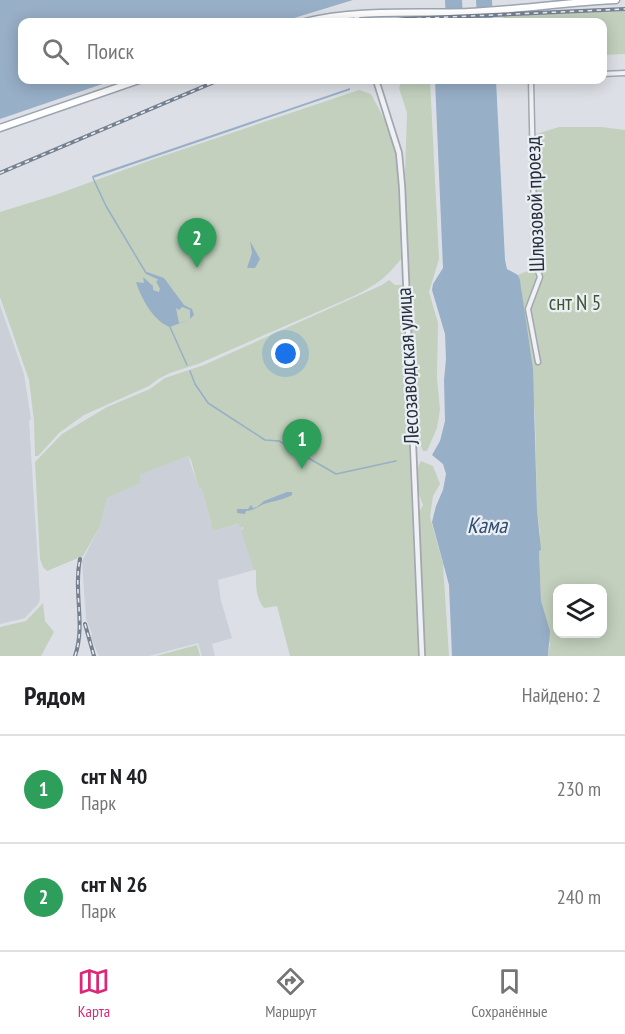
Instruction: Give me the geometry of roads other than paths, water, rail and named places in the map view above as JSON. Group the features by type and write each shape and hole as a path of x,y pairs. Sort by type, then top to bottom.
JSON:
{"main road":[{"path":"320,18 356,14 496,10 616,0"},
{"path":"0,128 127,84"}],"street":[{"path":"356,14 357,18"},
{"path":"607,74 625,73"},
{"name":"Лесозаводская улица","path":"376,84 399,153 402,186 422,656"},
{"name":"Шлюзовой проезд","path":"531,84 535,262 540,277 528,309 538,362"}],"water":[{"path":"0,0 353,0 294,18 18,18 18,84 102,84 0,119"},
{"path":"445,0 462,0 463,18 446,18"},
{"path":"476,0 492,0 493,18 477,18"},
{"name":"Кама","path":"435,84 496,84 505,260 507,269 518,275 520,280 533,369 541,601 550,631 548,656 452,656 449,585 432,522 446,474 443,464 432,455 440,441 445,421 445,334 432,290 443,268"},
{"path":"350,88 350,90 93,178 92,176"},
{"path":"250,241 260,259 255,268 247,268 252,253"},
{"path":"147,272 164,278 184,305 192,309 194,315 190,319 190,310 182,307 179,310 176,308 179,323 188,320 170,327 154,315 141,295 136,282 144,283 143,277 153,286 153,290 159,292 156,281 159,280 146,274"},
{"path":"292,492 292,495 246,511 245,514 237,513 237,509 248,509 251,505 253,508 257,507 264,501"}],"waterway":[{"path":"93,178 106,206 146,273"},
{"path":"170,327 187,365"},
{"path":"190,371 195,384 208,403 265,440 279,441 336,474 396,461"}],"railway":[{"path":"427,18 625,9"},
{"path":"0,173 210,84"},
{"path":"75,656 80,620 78,584 80,559"},
{"path":"85,624 94,656"}],"place":[{"name":"снт N 26","path":"197,268"},
{"name":"снт N 40","path":"302,469"}],"park label":[{"name":"снт N 5","path":"575,303"}]}
